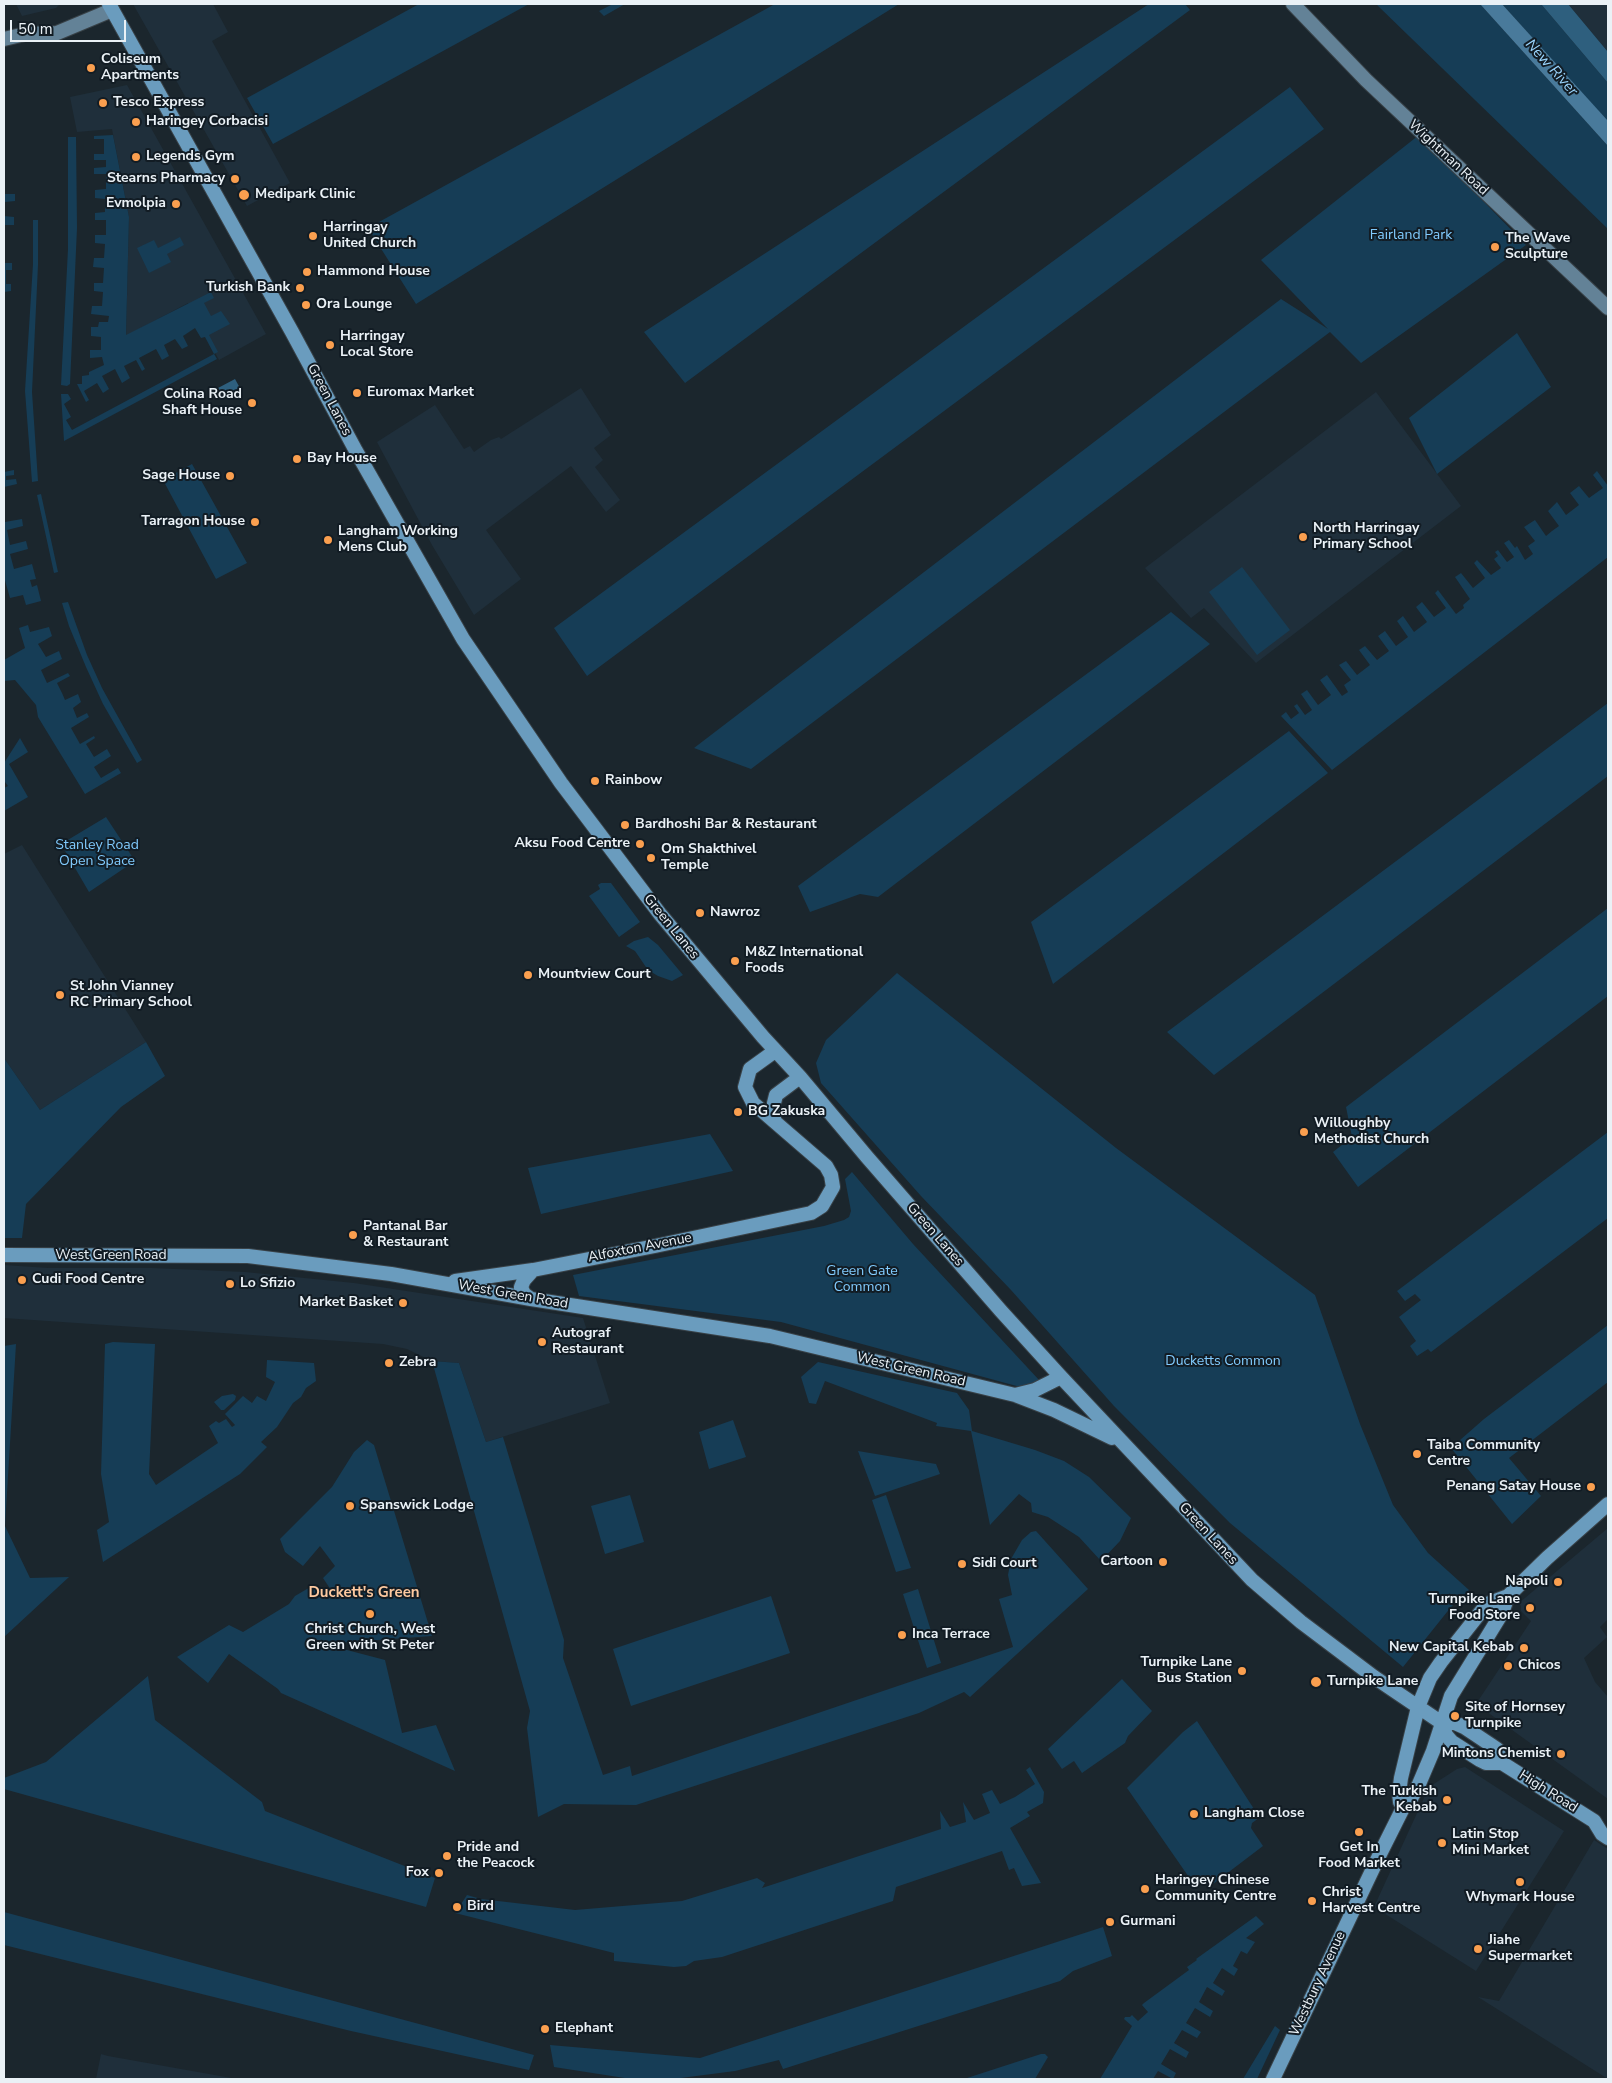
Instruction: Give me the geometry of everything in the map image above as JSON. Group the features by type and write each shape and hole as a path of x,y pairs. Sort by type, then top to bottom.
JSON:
{"main road":[{"name":"Wightman Road","path":"1293,4 1366,80 1608,308"},
{"path":"4,39 25,34 52,34 110,7"},
{"name":"Green Lanes","path":"110,7 292,332 356,451 463,639 550,768 625,869 712,978 800,1077 867,1158 1061,1377 1216,1543 1268,1595 1339,1651 1418,1707"},
{"path":"774,1120 753,1104 745,1087 750,1069 775,1051"},
{"path":"774,1120 776,1095 800,1077"},
{"name":"Alfoxton Avenue","path":"444,1282 533,1270 811,1213 822,1206 829,1197 833,1187 831,1175 826,1166 774,1120"},
{"name":"West Green Road","path":"4,1255 248,1256 444,1282 531,1299 790,1340 1015,1395 1054,1410 1106,1434 1132,1454"},
{"path":"531,1299 524,1294 521,1287 524,1280 533,1270"},
{"name":"West Green Road","path":"1015,1395 1035,1390 1061,1377"},
{"path":"1404,1807 1400,1802 1399,1793 1401,1778 1418,1707 1430,1678 1487,1604 1508,1596 1547,1558 1608,1504"},
{"path":"1442,1723 1451,1696 1502,1613 1508,1596"},
{"name":"High Road","path":"1418,1707 1442,1723 1455,1723 1464,1727 1497,1749 1502,1762"},
{"name":"High Road","path":"1442,1723 1446,1735 1452,1742 1480,1760 1486,1763 1502,1762 1594,1821 1608,1824"},
{"name":"Westbury Avenue","path":"1273,2079 1404,1807 1408,1804 1419,1784 1442,1723"},
{"name":"High Road","path":"1594,1821 1602,1834 1608,1838"}],"shaded area":[{"path":"16,4 60,4 56,8 22,16"},
{"path":"133,4 213,4 228,32 212,41 290,183 247,206"},
{"path":"1541,4 1568,4 1608,52 1608,83"},
{"path":"1568,4 1608,4 1608,52"},
{"path":"127,85 266,334 219,360 188,303 126,336 129,217 112,129 77,132 70,97"},
{"path":"235,379 241,390 224,399 218,388"},
{"path":"581,388 611,435 594,448 603,460 595,467 620,500 606,512 571,466 486,530 521,579 474,615 432,545 377,442 435,405 464,449 470,446 474,452 491,440 499,437 501,439"},
{"name":"North Harringay Primary School","path":"1376,392 1461,506 1256,663 1204,608 1191,618 1145,568"},
{"name":"St John Vianney RC Primary School","path":"22,845 146,1042 40,1110 4,1058 4,854"},
{"path":"4,1265 48,1268 152,1268 245,1272 354,1283 583,1318 610,1403 486,1442 459,1363 432,1361 407,1349 383,1344 4,1318"},
{"path":"1608,1528 1608,1619 1600,1627 1607,1637 1584,1658 1595,1682 1608,1697 1608,1799 1476,1704 1531,1621 1521,1611 1519,1603"},
{"path":"1465,1767 1564,1831 1476,1971 1374,1907 1429,1787 1457,1769"},
{"path":"1594,1840 1608,1849 1608,2079 1478,1997 1499,2001"},
{"path":"101,2054 108,2056 237,2079 96,2079"}],"green space":[{"path":"419,4 529,4 273,144 247,98"},
{"path":"613,4 625,4 604,16 599,11"},
{"path":"775,4 899,4 416,304 368,228"},
{"path":"1149,4 1185,4 1190,10 685,383 644,332"},
{"path":"1376,4 1480,4 1608,146 1608,229"},
{"path":"1502,4 1541,4 1608,83 1608,122"},
{"path":"1290,87 1324,129 587,676 554,628"},
{"path":"113,135 129,217 126,335 211,292 214,298 204,303 211,316 221,311 230,324 209,335 218,352 214,354 205,337 201,338 195,328 183,336 188,346 182,349 175,339 164,345 169,356 162,360 156,349 139,358 145,369 142,371 136,360 124,366 130,378 122,383 115,369 102,376 109,389 103,393 97,383 84,391 89,400 86,402 77,384 82,384 82,376 89,375 89,372 104,365 102,357 90,358 90,350 101,350 101,337 91,336 91,327 98,327 99,322 108,322 109,316 91,314 92,306 102,306 103,292 94,291 94,283 103,283 104,268 93,267 94,258 104,258 105,244 95,243 95,235 106,235 106,220 95,220 95,213 105,212 105,199 95,198 95,190 106,189 106,174 94,174 94,168 106,167 106,160 94,160 94,154 104,154 104,139 94,139 94,136"},
{"name":"Fairland Park","path":"1419,135 1526,245 1361,363 1330,332 751,769 694,748 1281,299 1328,329 1261,260"},
{"path":"68,137 76,137 77,228 70,384 67,386 61,385 68,249"},
{"path":"4,194 15,194 15,201 5,202 4,216"},
{"path":"4,216 14,217 14,225 4,225"},
{"path":"33,220 38,220 38,265 32,392 38,481 32,482 25,391 33,264"},
{"path":"180,237 184,245 167,254 171,262 149,273 137,248 154,240 158,248"},
{"path":"4,263 12,263 12,270 6,270 6,284 11,284 11,291 4,292"},
{"path":"1517,333 1551,387 1437,474 1409,418"},
{"path":"214,354 217,359 64,441 61,394 68,394 71,399 64,404 71,417 66,420 72,430"},
{"path":"192,464 247,563 216,579 163,480"},
{"path":"14,470 14,475 6,476 6,480 16,479 17,484 4,487 4,472"},
{"path":"1597,471 1608,486 1608,557 1332,770 1281,716 1286,712 1291,719 1299,713 1294,706 1297,704 1305,715 1312,710 1301,694 1307,690 1318,705 1331,695 1320,680 1327,675 1342,696 1348,692 1344,685 1351,680 1339,665 1346,661 1357,675 1370,665 1359,650 1365,646 1377,660 1389,651 1378,636 1385,631 1396,646 1408,637 1397,621 1403,616 1414,632 1427,622 1416,607 1422,602 1434,617 1446,608 1435,593 1438,590 1456,614 1464,608 1463,605 1470,599 1455,577 1461,573 1473,588 1485,578 1474,563 1477,560 1491,575 1501,568 1494,559 1498,556 1495,552 1498,550 1507,562 1514,557 1504,543 1509,540 1515,548 1517,546 1525,560 1533,554 1528,546 1535,541 1524,527 1535,520 1546,536 1559,526 1548,511 1557,502 1566,515 1579,505 1570,493 1579,486 1589,498 1603,488 1593,475"},
{"path":"41,494 58,572 54,573 37,495"},
{"path":"22,519 23,526 7,530 10,545 26,541 28,549 10,554 14,569 32,564 36,579 30,580 32,587 37,585 41,601 26,605 23,595 10,598 4,577 4,520 5,522"},
{"path":"1242,567 1290,630 1257,655 1209,592"},
{"path":"68,602 87,655 102,688 142,760 137,763 103,704 86,667 69,626 62,603"},
{"path":"1171,612 1210,644 878,897 860,894 810,912 798,886"},
{"path":"28,625 30,632 49,627 52,636 38,644 46,657 59,651 62,659 41,670 47,683 68,673 70,676 57,683 65,700 78,694 81,702 73,708 77,718 87,713 89,717 71,728 80,744 94,736 95,738 86,744 94,757 107,749 111,756 94,767 101,778 118,768 121,773 85,794 38,717 36,705 15,680 4,681 4,660 25,648 19,628"},
{"path":"1608,703 1608,776 1214,1075 1167,1032"},
{"path":"1289,731 1328,773 1053,984 1031,922"},
{"path":"20,738 28,752 9,764 28,797 4,811 4,788 8,786 4,783 4,763"},
{"name":"Stanley Road Open Space","path":"106,817 135,861 89,892 61,844"},
{"path":"601,883 611,883 640,922 619,937 589,896 600,889 598,885"},
{"path":"1608,908 1608,996 1358,1187 1333,1152 1352,1137 1346,1107"},
{"path":"648,937 658,945 683,975 672,981 658,976 648,970 635,951 626,946 634,941"},
{"name":"Ducketts Common","path":"897,973 1116,1148 1315,1295 1360,1424 1393,1505 1428,1553 1469,1590 1451,1607 1403,1667 1230,1523 1114,1406 1011,1290 921,1196 821,1083 816,1063 826,1040"},
{"path":"146,1042 165,1076 121,1107 26,1204 22,1238 4,1238 4,1058 40,1110"},
{"path":"1608,1132 1608,1218 1431,1352 1428,1349 1417,1356 1410,1346 1416,1341 1399,1317 1421,1300 1415,1294 1405,1301 1397,1291"},
{"path":"710,1134 733,1171 541,1214 528,1168"},
{"name":"Green Gate Common","path":"852,1172 913,1244 1039,1380 1035,1384 1024,1388 781,1322 579,1296 573,1275 824,1226 844,1220 849,1217 851,1211 845,1179"},
{"path":"1608,1325 1608,1382 1509,1458 1541,1496 1512,1524 1451,1448 1484,1419"},
{"path":"113,1342 155,1344 149,1474 156,1485 218,1443 209,1426 216,1421 219,1423 226,1419 232,1427 235,1425 225,1414 243,1396 252,1403 257,1396 266,1401 275,1382 266,1377 267,1360 314,1363 316,1381 306,1388 277,1427 261,1442 267,1447 240,1474 103,1562 97,1530 109,1522 101,1474 105,1344"},
{"path":"16,1344 5,1526 30,1578 69,1577 4,1637 4,1346"},
{"path":"432,1361 459,1363 486,1442 503,1437 564,1640 563,1658 603,1775 630,1766 632,1776 1013,1647 999,1599 1012,1595 1008,1575 1011,1559 1022,1540 1031,1532 1036,1531 1088,1589 970,1697 964,1692 919,1713 636,1805 564,1804 538,1817 527,1728 530,1711"},
{"path":"818,1362 957,1393 969,1410 972,1431 1064,1461 1089,1477 1131,1518 1120,1541 1101,1561 1079,1537 1048,1517 1032,1512 1031,1503 1019,1494 990,1525 971,1431 936,1426 937,1423 825,1381 816,1404 809,1403 801,1377"},
{"path":"233,1394 236,1396 235,1400 224,1410 221,1410 214,1402 222,1396"},
{"path":"733,1420 746,1457 709,1469 699,1432"},
{"path":"367,1440 374,1445 432,1636 324,1644 385,1660 402,1733 436,1725 455,1771 281,1693 229,1654 208,1683 177,1657 229,1625 243,1632 289,1604 295,1596 312,1586 331,1590 323,1578 335,1566 320,1546 303,1566 285,1552 280,1539 332,1487 354,1452"},
{"path":"858,1451 936,1464 940,1474 875,1496"},
{"path":"630,1495 644,1542 605,1554 591,1506"},
{"path":"886,1495 911,1568 896,1572 872,1500"},
{"path":"918,1589 941,1663 927,1668 903,1594"},
{"path":"771,1596 790,1653 631,1706 613,1649"},
{"path":"148,1676 155,1720 262,1802 265,1811 435,1878 426,1907 4,1789 4,1778 46,1762"},
{"path":"1122,1679 1152,1711 1128,1736 1125,1743 1082,1773 1074,1761 1062,1769 1048,1749"},
{"path":"1197,1721 1254,1809 1263,1815 1252,1823 1251,1828 1263,1846 1213,1884 1193,1883 1127,1788 1183,1732"},
{"path":"1030,1767 1044,1792 1043,1803 1027,1812 1030,1816 1010,1828 1041,1883 1022,1886 1014,1868 1009,1870 1002,1851 896,1887 893,1901 722,1957 694,1961 686,1966 674,1967 614,1961 614,1953 455,1913 467,1895 481,1899 575,1910 682,1901 757,1878 765,1883 762,1888 941,1829 940,1811 950,1827 966,1822 963,1802 974,1820 990,1813 982,1794 992,1790 1000,1804 1015,1797 1035,1784 1026,1770"},
{"path":"4,1912 534,2055 529,2070 351,2031 4,1945"},
{"path":"1256,1916 1264,1924 1246,1938 1255,1942 1247,1954 1241,1951 1233,1966 1238,1969 1234,1976 1222,1968 1213,1983 1225,1991 1222,1996 1207,1987 1199,2002 1213,2011 1210,2017 1195,2008 1186,2023 1201,2032 1197,2038 1182,2030 1174,2043 1189,2052 1186,2058 1170,2049 1161,2064 1176,2073 1173,2079 1158,2071 1153,2079 1100,2079 1132,2026 1124,2019 1125,2017 1132,2015 1138,2021 1148,2012 1142,2005 1144,2003 1189,1970 1187,1967 1196,1959"},
{"path":"1103,1927 1112,1956 1073,1971 1060,1981 783,2069 779,2060 735,2071 673,2079 631,2079 554,2067 550,2045 700,2058"},
{"path":"1275,2026 1280,2030 1257,2079 1243,2079"},
{"path":"1045,2054 1048,2057 1035,2079 964,2079"}],"water":[{"name":"New River","path":"1480,4 1502,4 1608,121 1608,146"}],"place":[{"name":"Coliseum Apartments","path":"91,68"},
{"name":"Tesco Express","path":"103,103"},
{"name":"Haringey Corbacisi","path":"136,122"},
{"name":"Legends Gym","path":"136,157"},
{"name":"Stearns Pharmacy","path":"235,179"},
{"name":"Medipark Clinic","path":"244,195"},
{"name":"Evmolpia","path":"176,204"},
{"name":"Harringay United Church","path":"313,236"},
{"name":"The Wave Sculpture","path":"1495,247"},
{"name":"Hammond House","path":"307,272"},
{"name":"Turkish Bank","path":"300,288"},
{"name":"Ora Lounge","path":"306,305"},
{"name":"Harringay Local Store","path":"330,345"},
{"name":"Euromax Market","path":"357,393"},
{"name":"Colina Road Shaft House","path":"252,403"},
{"name":"Bay House","path":"297,459"},
{"name":"Sage House","path":"230,476"},
{"name":"Tarragon House","path":"255,522"},
{"name":"North Harringay Primary School","path":"1303,537"},
{"name":"Langham Working Mens Club","path":"328,540"},
{"name":"Rainbow","path":"595,781"},
{"name":"Bardhoshi Bar & Restaurant","path":"625,825"},
{"name":"Aksu Food Centre","path":"640,844"},
{"name":"Om Shakthivel Temple","path":"651,858"},
{"name":"Nawroz","path":"700,913"},
{"name":"M&Z International Foods","path":"735,961"},
{"name":"Mountview Court","path":"528,975"},
{"name":"St John Vianney RC Primary School","path":"60,995"},
{"name":"BG Zakuska","path":"738,1112"},
{"name":"Willoughby Methodist Church","path":"1304,1132"},
{"name":"Pantanal Bar & Restaurant","path":"353,1235"},
{"name":"Cudi Food Centre","path":"22,1280"},
{"name":"Lo Sfizio","path":"230,1284"},
{"name":"Market Basket","path":"403,1303"},
{"name":"Autograf Restaurant","path":"542,1342"},
{"name":"Zebra","path":"389,1363"},
{"name":"Taiba Community Centre","path":"1417,1454"},
{"name":"Penang Satay House","path":"1591,1487"},
{"name":"Spanswick Lodge","path":"350,1506"},
{"name":"Cartoon","path":"1163,1562"},
{"name":"Sidi Court","path":"962,1564"},
{"name":"Napoli","path":"1558,1582"},
{"name":"Turnpike Lane Food Store","path":"1530,1608"},
{"name":"Christ Church, West Green with St Peter","path":"370,1614"},
{"name":"Inca Terrace","path":"902,1635"},
{"name":"New Capital Kebab","path":"1524,1648"},
{"name":"Chicos","path":"1508,1666"},
{"name":"Turnpike Lane Bus Station","path":"1242,1671"},
{"name":"Turnpike Lane","path":"1316,1682"},
{"name":"Site of Hornsey Turnpike","path":"1455,1716"},
{"name":"Mintons Chemist","path":"1561,1754"},
{"name":"The Turkish Kebab","path":"1447,1800"},
{"name":"Langham Close","path":"1194,1814"},
{"name":"Get In Food Market","path":"1359,1832"},
{"name":"Latin Stop Mini Market","path":"1442,1843"},
{"name":"Pride and the Peacock","path":"447,1856"},
{"name":"Fox","path":"439,1873"},
{"name":"Whymark House","path":"1520,1882"},
{"name":"Haringey Chinese Community Centre","path":"1145,1889"},
{"name":"Christ Harvest Centre","path":"1312,1901"},
{"name":"Bird","path":"457,1907"},
{"name":"Gurmani","path":"1110,1922"},
{"name":"Jiahe Supermarket","path":"1478,1949"},
{"name":"Elephant","path":"545,2029"}],"district":[{"name":"Duckett's Green","path":"364,1593"}]}
